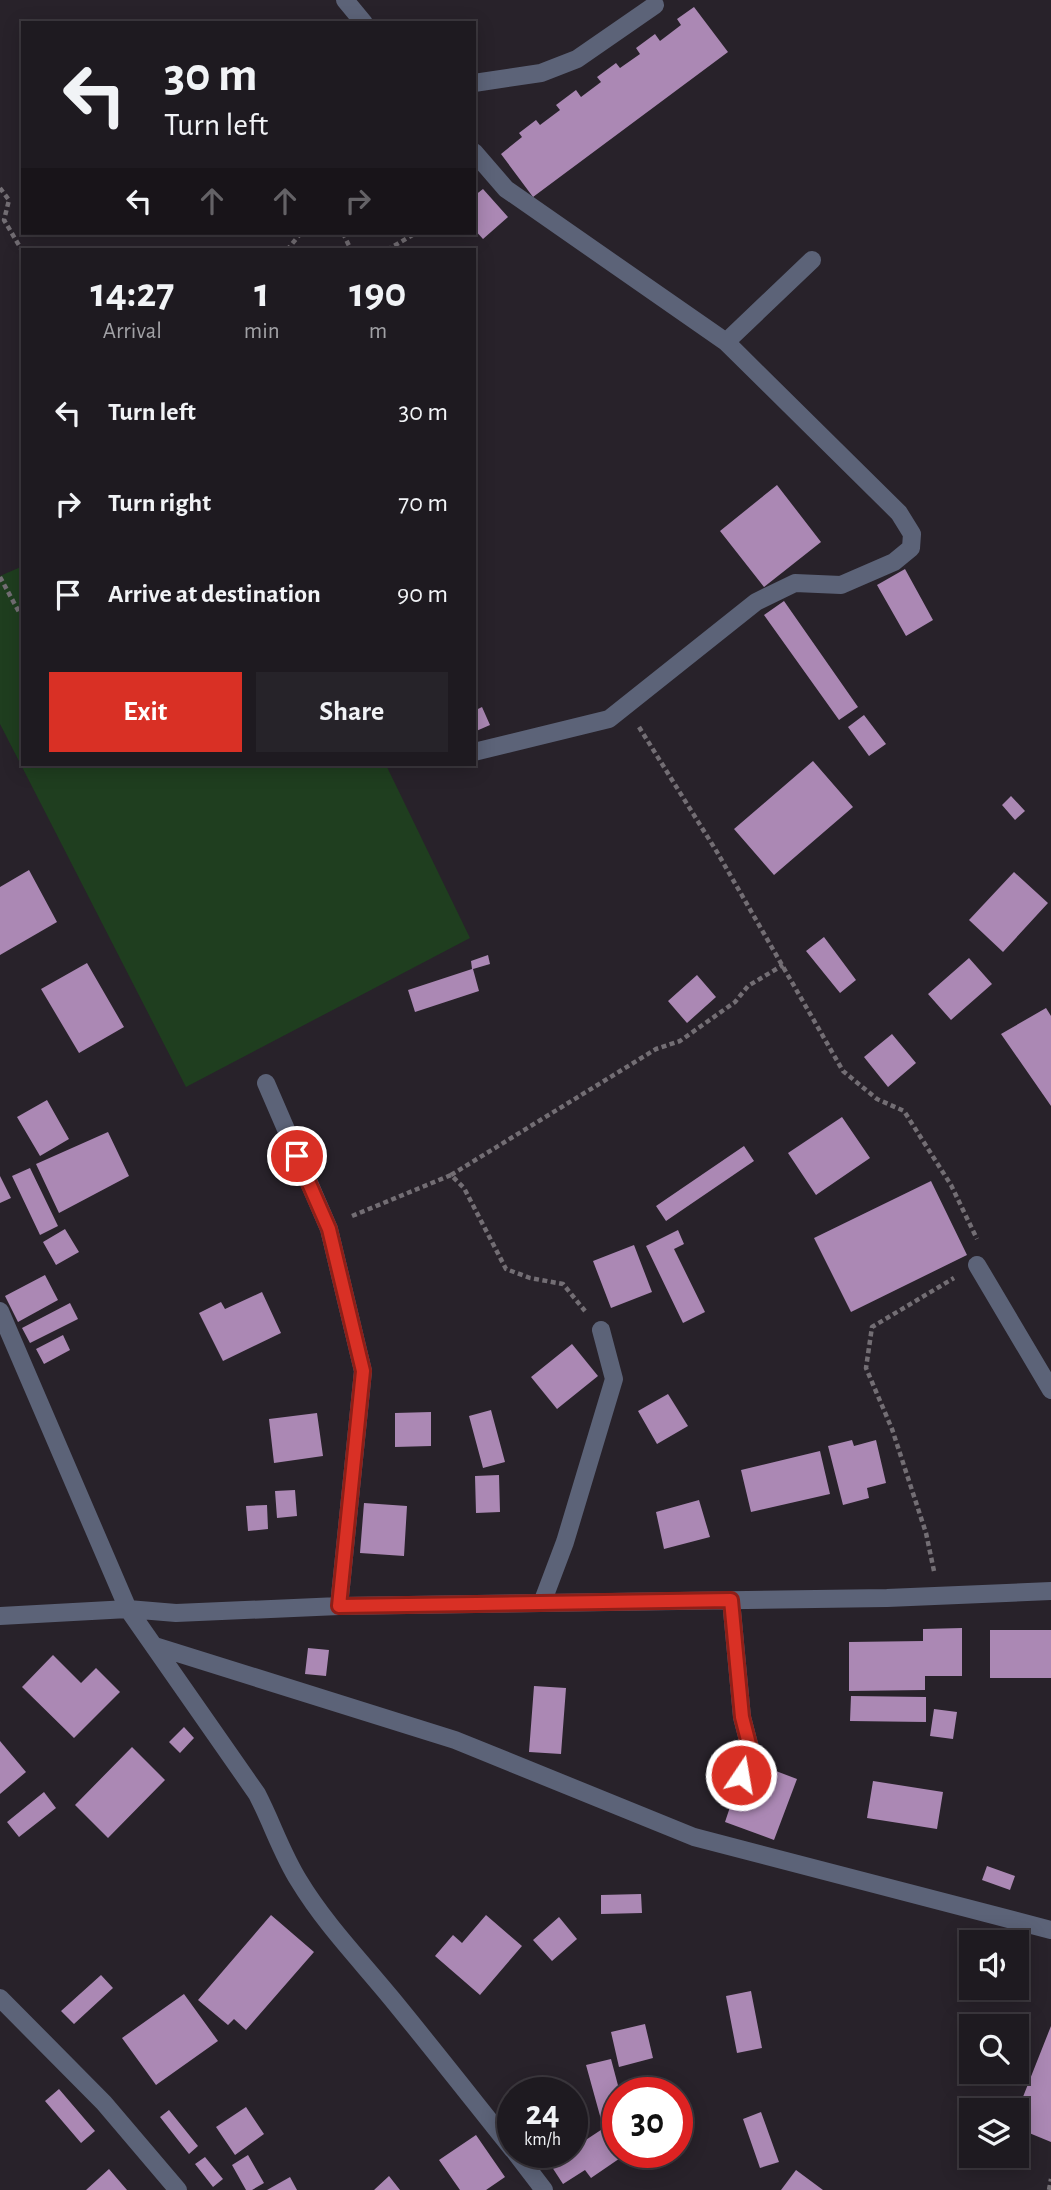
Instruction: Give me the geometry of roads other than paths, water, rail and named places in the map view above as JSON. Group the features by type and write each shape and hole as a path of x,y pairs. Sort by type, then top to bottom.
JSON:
{"street":[{"path":"345,0 362,21"},
{"path":"476,83 541,72 577,59 655,5"},
{"path":"476,154 506,189 726,342 898,513 912,534 911,548 894,562 841,585 795,583 756,602 609,719 476,752"},
{"path":"726,342 812,260"},
{"path":"266,1083 329,1229 363,1371 339,1606"},
{"path":"977,1265 1051,1390"},
{"path":"0,1311 128,1609 257,1794 299,1882 322,1915 497,2130"},
{"path":"542,1603 565,1542 614,1380 601,1330"},
{"path":"0,1616 128,1609 176,1614 339,1606 940,1596 1051,1591"},
{"path":"731,1600 742,1717 750,1748 741,1775"},
{"path":"155,1646 455,1740 694,1837 1051,1930"},
{"path":"0,1998 104,2103 178,2190"},
{"path":"527,2168 544,2190"}]}
